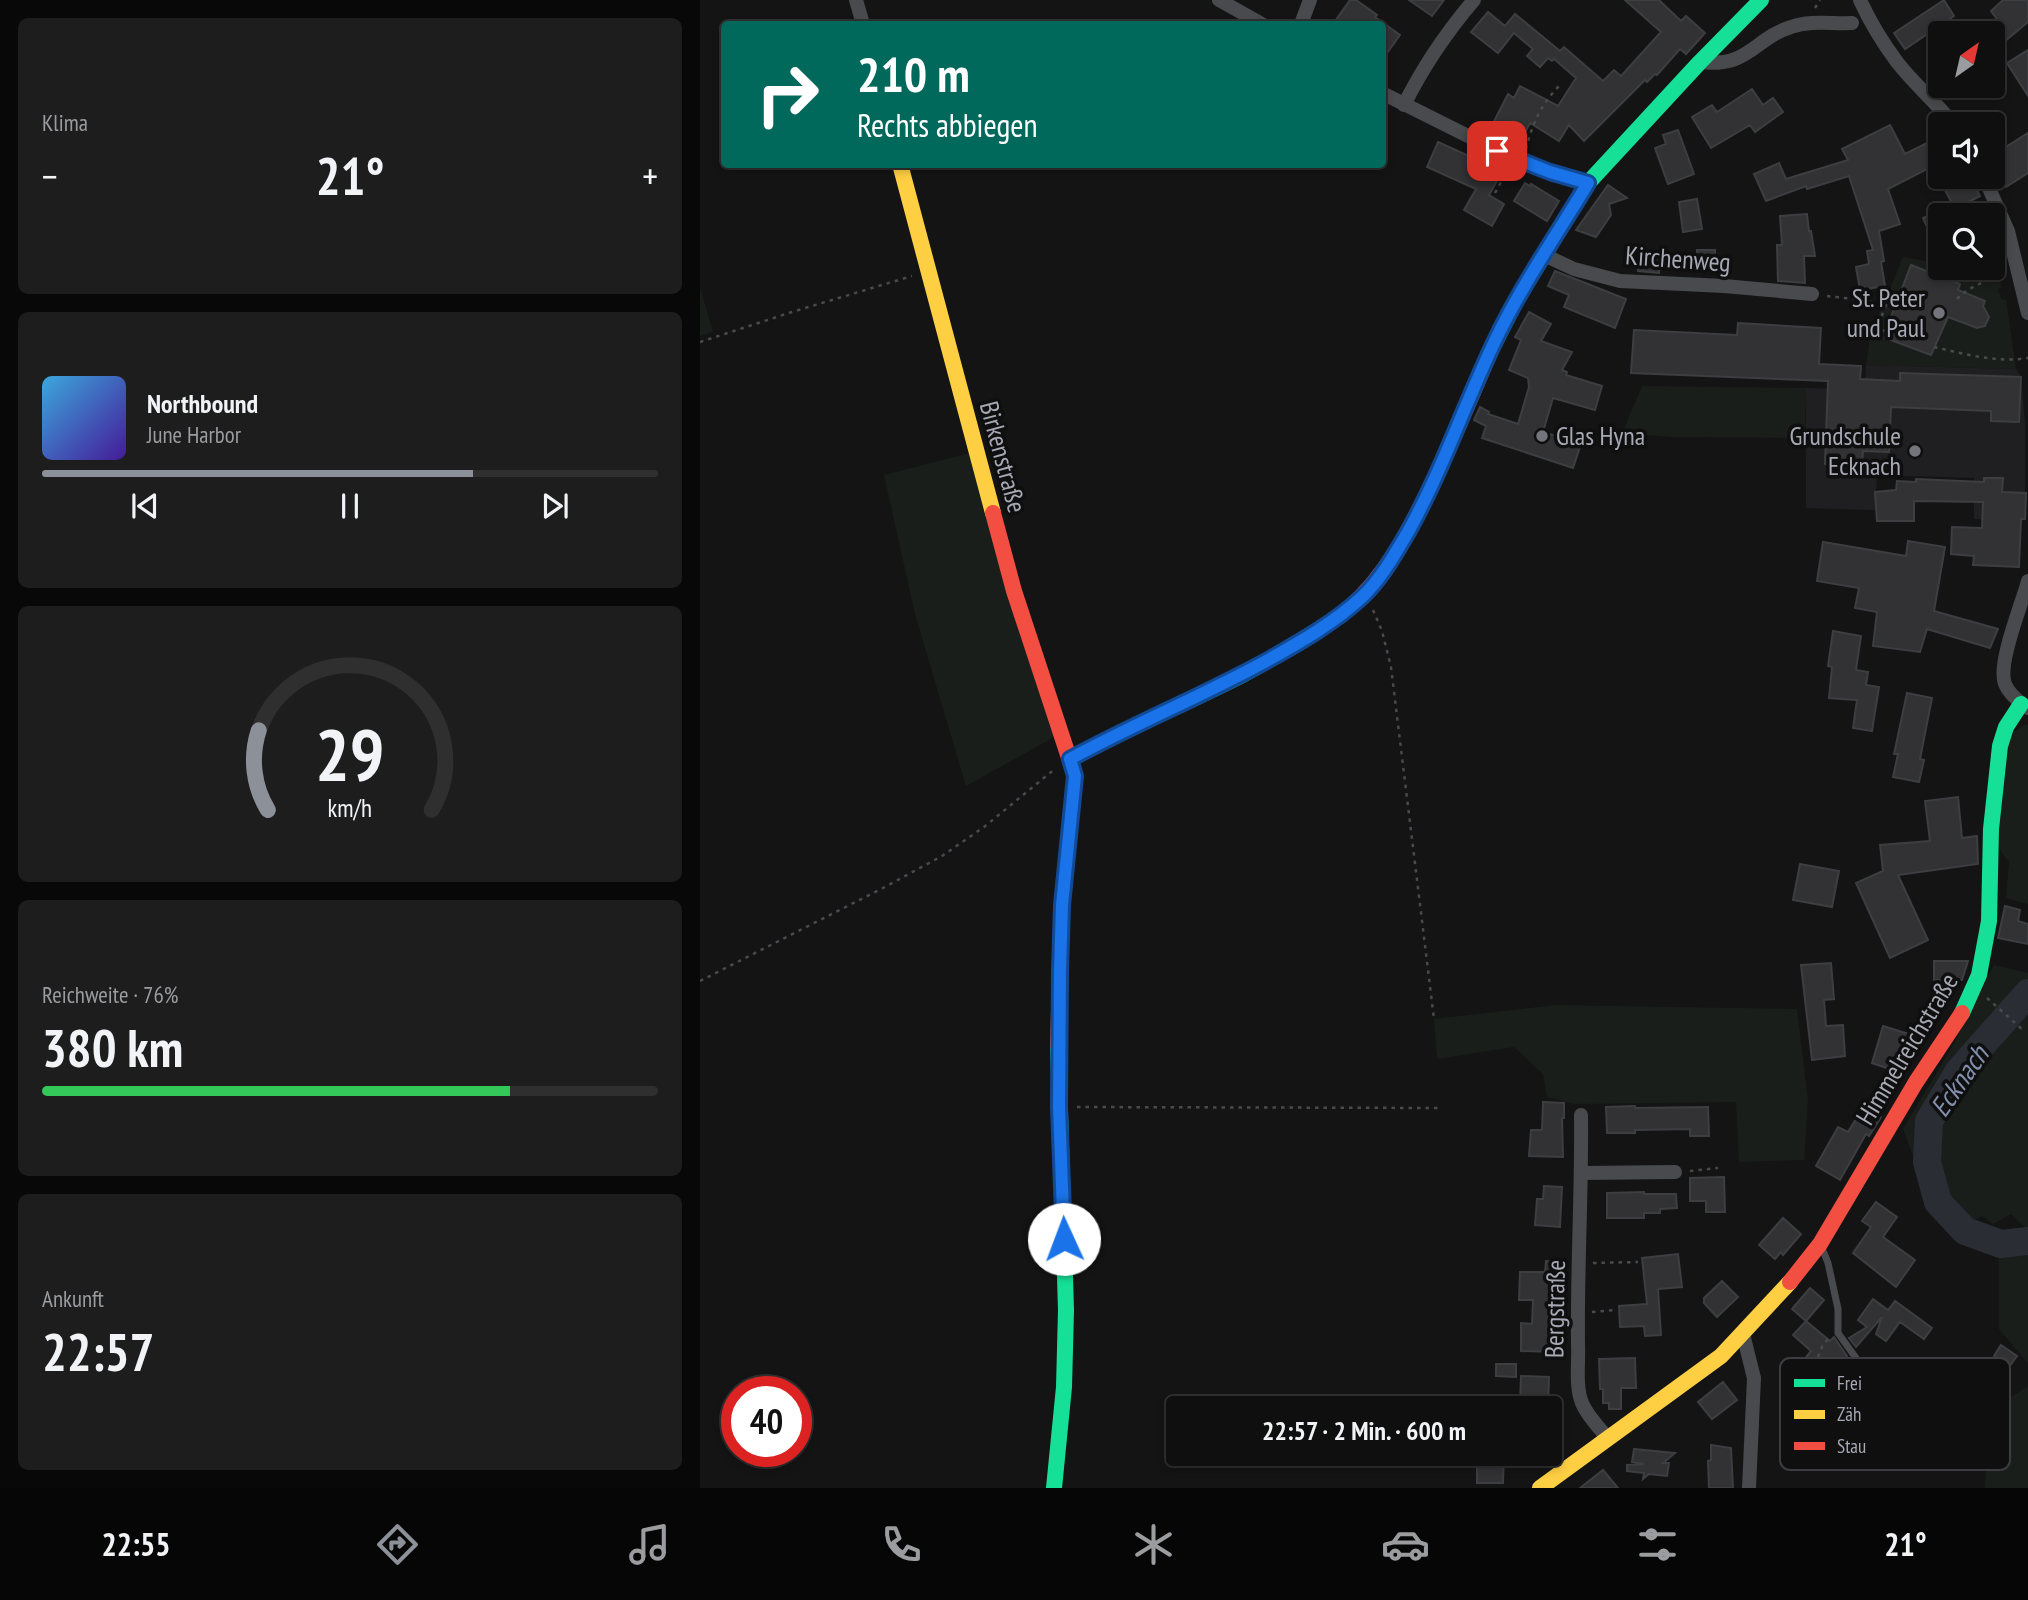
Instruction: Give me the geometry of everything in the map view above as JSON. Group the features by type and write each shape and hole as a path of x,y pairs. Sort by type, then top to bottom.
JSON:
{"street":[{"path":"856,0 862,21"},
{"path":"1219,0 1257,21"},
{"path":"1302,21 1310,0"},
{"path":"1404,105 1420,73 1445,35 1474,0"},
{"path":"1070,759 1281,653 1340,616 1364,595 1398,550 1444,461 1494,343 1517,299 1588,183 1761,0"},
{"path":"1860,0 1869,20 1898,62 1944,112"},
{"path":"1700,62 1720,64 1741,58 1787,28 1801,24 1852,23"},
{"path":"1386,95 1519,160 1588,183"},
{"name":"Birkenstraße","path":"901,168 1014,591 1075,776 1062,905 1058,1039 1066,1310 1064,1387 1054,1488"},
{"path":"1989,189 2008,231 2028,313"},
{"name":"Kirchenweg","path":"1544,255 1574,269 1620,281 1812,294"},
{"path":"2025,706 2011,694 2004,682 2003,667 2028,582"},
{"name":"Himmelreichstraße","path":"1540,1488 1721,1356 1782,1292 1820,1244 1890,1124 1967,1004 1979,975 1989,921 1991,828 2000,746 2006,727 2025,706"},
{"name":"Bergstraße","path":"1581,1115 1579,1391 1588,1413 1607,1437"},
{"path":"1582,1173 1675,1172"},
{"path":"1743,1334 1754,1378 1749,1488"}],"lane":[{"path":"1820,1244 1828,1263 1838,1309 1838,1333 1856,1358"}],"path":[{"path":"1495,193 1519,160 1546,99 1562,83"},
{"path":"700,342 895,280"},
{"path":"1957,299 1965,290 1986,280"},
{"path":"1812,294 1886,305 1877,330 1888,331"},
{"path":"1934,347 1983,358 2028,358"},
{"path":"1364,595 1382,631 1391,667 1434,1019"},
{"path":"700,981 942,856 984,827 1070,759"},
{"path":"1998,1008 2023,1030"},
{"path":"1059,1107 1439,1108"},
{"path":"1675,1172 1718,1168"},
{"path":"1580,1264 1638,1262"},
{"path":"1578,1311 1615,1310"},
{"path":"1818,1357 1838,1325"}],"shaded area":[{"path":"1903,257 1928,262 1928,280 1998,280 2002,287 1998,289 2002,300 2006,299 2016,369 1866,365 1871,330"},
{"path":"700,288 713,332 700,336"},
{"name":"Grundschule Ecknach","path":"1866,365 2016,369 2021,377 2025,422 2025,519 1974,519 1974,478 1877,475 1875,510 1806,508 1806,388 1865,390"},
{"path":"1642,386 1806,388 1805,438 1674,437 1622,433"},
{"path":"970,453 1054,737 966,786 915,614 884,475"},
{"path":"2028,725 2028,904 2006,898 2009,862 2000,850 1999,825 2008,748 2014,732"},
{"path":"1994,965 2028,973 2028,1230 2011,1214 1993,1224 1982,1216 1970,1222 1943,1226 1932,1206 1903,1129 1953,1045"},
{"path":"1556,1005 1797,1009 1808,1101 1804,1160 1739,1162 1736,1102 1574,1104 1547,1097 1543,1074 1514,1047 1437,1059 1434,1019"},
{"path":"2028,1250 2028,1363 1999,1329 1999,1254"},
{"path":"2028,1386 2028,1488 1985,1488 1986,1470 2010,1470 2010,1398"}],"building":[{"path":"1350,0 1356,0 1377,15 1375,17 1381,21 1335,21"},
{"path":"1409,0 1444,0 1432,16"},
{"path":"1625,0 1659,0 1681,21 1686,16 1705,33 1686,54 1680,49 1657,75 1647,82 1645,80 1584,141 1569,125 1559,141 1530,123 1516,149 1487,135 1508,94 1514,98 1520,86 1558,106 1576,78 1554,59 1552,61 1548,58 1540,67 1527,56 1533,49 1514,33 1498,53 1471,32 1488,12 1505,26 1515,14 1560,51 1564,47 1603,81 1614,70 1621,76 1661,32"},
{"path":"1944,0 1954,16 1947,21 1928,21 1928,34 1905,49 1894,33"},
{"path":"2003,0 2028,0 2028,22 2006,40 2006,21 1998,21 1991,11"},
{"path":"1386,25 1400,35 1386,54"},
{"path":"2028,50 2028,96 2007,63"},
{"path":"1752,89 1763,105 1773,98 1783,112 1755,132 1750,125 1711,148 1692,117 1712,105 1717,112"},
{"path":"1890,125 1905,154 1928,142 1928,169 1888,189 1900,224 1879,231 1885,286 1860,290 1856,267 1869,264 1867,251 1873,250 1849,176 1807,189 1806,186 1766,201 1754,174 1779,163 1786,179 1848,160 1842,149"},
{"path":"1678,130 1694,174 1668,184 1655,148 1666,144 1663,135"},
{"path":"2028,133 2028,173 2006,187 2005,186 2005,147"},
{"path":"1438,142 1469,156 1467,161 1498,179 1489,195 1504,204 1492,226 1464,210 1476,189 1427,167"},
{"path":"1525,183 1559,201 1547,221 1514,201"},
{"path":"1608,185 1627,198 1609,204 1611,215 1596,237 1576,230"},
{"path":"1944,189 1976,189 1980,196 1967,203 1952,203"},
{"path":"1697,199 1702,229 1683,232 1679,202"},
{"path":"1807,214 1815,256 1804,256 1805,283 1778,281 1777,245 1782,245 1780,216"},
{"path":"1928,216 1928,229 1923,218"},
{"path":"1640,250 1661,252 1659,273 1638,271"},
{"path":"1697,250 1715,250 1715,268 1697,268"},
{"name":"St. Peter und Paul","path":"1911,265 1928,272 1928,280 1950,280 1960,284 1958,290 1985,301 1983,306 1989,317 1985,326 1977,328 1948,317 1931,355 1885,338 1891,323 1889,322"},
{"path":"1555,271 1626,299 1615,328 1564,307 1569,295 1548,286"},
{"path":"1529,312 1551,324 1541,341 1572,352 1562,370 1567,372 1566,375 1602,386 1595,410 1553,398 1543,432 1581,444 1573,468 1482,438 1486,426 1474,420 1480,407 1489,412 1488,414 1518,424 1529,387 1528,378 1509,370 1521,340 1515,337"},
{"path":"1738,323 1821,328 1819,364 1861,366 1860,379 1900,381 1900,373 2021,377 2019,422 1991,421 1991,411 1891,407 1889,452 1863,451 1862,466 1825,464 1828,381 1631,373 1634,330 1737,335"},
{"path":"1984,478 2003,478 2002,492 2026,493 2025,519 2021,519 2019,567 1973,565 1974,556 1951,554 1952,527 1982,528 1983,502 1914,501 1914,521 1877,521 1875,492 1896,490 1897,481 1916,482 1916,479 1984,482"},
{"path":"1908,541 1945,547 1934,611 1998,629 1990,648 1927,629 1920,652 1873,646 1877,612 1855,608 1859,588 1817,581 1823,542 1906,556"},
{"path":"1833,631 1861,636 1856,670 1868,672 1866,685 1879,687 1872,731 1853,728 1857,700 1829,698 1832,667 1828,666"},
{"path":"1907,693 1932,698 1920,759 1924,760 1919,782 1893,777 1898,754 1894,754"},
{"path":"1958,797 1962,838 1977,836 1978,864 1898,875 1928,940 1890,958 1856,883 1883,871 1880,845 1930,841 1925,801"},
{"path":"1800,864 1839,871 1832,907 1793,900"},
{"path":"2005,906 2020,910 2018,921 2028,924 2028,944 1998,938"},
{"path":"1934,961 1968,961 1962,980 1934,980"},
{"path":"1831,963 1834,999 1824,1000 1826,1026 1843,1025 1845,1056 1812,1060 1801,965"},
{"path":"1883,1026 1915,1036 1904,1074 1872,1063"},
{"path":"1543,1102 1564,1103 1563,1157 1529,1156 1531,1130 1542,1130"},
{"path":"1864,1106 1881,1117 1869,1136 1866,1134 1840,1180 1816,1166 1838,1127 1848,1132"},
{"path":"1606,1107 1708,1107 1709,1136 1690,1136 1690,1129 1607,1133"},
{"path":"1724,1177 1725,1212 1706,1212 1706,1201 1690,1201 1690,1178"},
{"path":"1544,1186 1562,1187 1560,1227 1535,1225 1537,1199 1543,1199"},
{"path":"1607,1193 1676,1194 1677,1208 1660,1209 1660,1213 1644,1213 1644,1218 1607,1218"},
{"path":"1876,1202 1897,1217 1883,1237 1915,1260 1896,1287 1853,1253 1871,1227 1862,1221"},
{"path":"1783,1218 1801,1234 1783,1255 1781,1252 1775,1259 1759,1245"},
{"path":"1678,1254 1682,1287 1658,1289 1661,1335 1645,1336 1644,1326 1620,1327 1619,1306 1647,1304 1642,1258"},
{"path":"1546,1261 1560,1262 1555,1352 1521,1351 1521,1323 1532,1324 1533,1300 1519,1300 1520,1272 1545,1272"},
{"path":"1722,1281 1738,1297 1717,1317 1704,1303 1704,1298"},
{"path":"1810,1288 1824,1300 1806,1321 1792,1309"},
{"path":"1873,1299 1888,1310 1895,1301 1932,1328 1924,1339 1900,1322 1886,1341 1876,1334 1882,1317 1856,1347 1849,1338 1867,1327 1858,1320"},
{"path":"1806,1321 1830,1341 1834,1337 1847,1356 1805,1358 1811,1351 1793,1335"},
{"path":"2001,1345 2017,1356 2010,1366 2010,1358 1994,1356"},
{"path":"1635,1358 1636,1388 1621,1388 1621,1409 1609,1409 1609,1403 1603,1403 1603,1389 1600,1389 1599,1359"},
{"path":"1496,1364 1516,1364 1516,1377 1496,1376"},
{"path":"1521,1376 1549,1377 1548,1396 1520,1396"},
{"path":"1723,1382 1737,1400 1712,1419 1698,1402"},
{"path":"1711,1445 1731,1448 1733,1488 1709,1488 1708,1461 1711,1460"},
{"path":"1634,1449 1675,1453 1663,1463 1669,1463 1667,1476 1649,1474 1643,1479 1644,1473 1627,1471 1627,1465 1644,1464 1632,1462"},
{"path":"1477,1466 1504,1466 1503,1483 1477,1483"},
{"path":"1603,1470 1618,1488 1580,1488"}],"waterway":[{"name":"Ecknach","path":"2028,993 1959,1071 1929,1121 1927,1162 1938,1202 1965,1231 2001,1244 2028,1241"}],"traffic: fast":[{"path":"1491,350 1517,299 1588,183 1761,0"},
{"path":"1071,759 1244,674 1348,609"},
{"path":"1962,1013 1979,975 1989,921 1991,829 2000,746 2006,727 2021,704"},
{"path":"1054,1488 1064,1387 1066,1310 1058,1045"}],"traffic: slow":[{"path":"901,168 993,513"},
{"path":"1540,1488 1721,1356 1790,1282"}],"traffic: jam":[{"path":"1348,609 1386,566 1406,534 1440,467 1491,350"},
{"path":"993,513 1014,591 1075,776 1062,905 1058,1045"},
{"path":"1790,1282 1820,1244 1916,1082 1962,1013"}],"place":[{"name":"St. Peter und Paul","path":"1939,313"},
{"name":"Glas Hyna","path":"1542,436"},
{"name":"Grundschule Ecknach","path":"1915,451"}],"route":[{"path":"1064,1239 1058,1039 1062,905 1075,776 1070,759 1243,674 1313,634 1340,616 1364,595 1398,550 1444,461 1494,343 1517,299 1588,183 1550,172 1497,151"}]}
